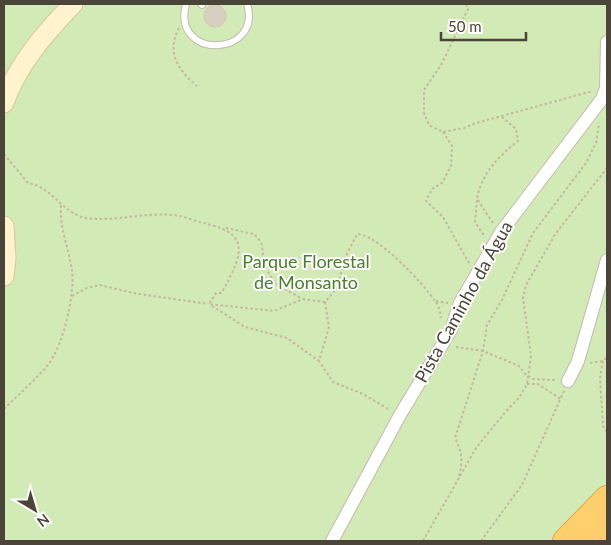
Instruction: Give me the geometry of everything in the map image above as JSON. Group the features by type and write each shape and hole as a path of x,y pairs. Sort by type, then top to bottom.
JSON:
{"highway":[{"path":"565,541 607,498"},
{"path":"590,541 607,523"}],"street":[{"path":"4,103 11,82 38,42 73,4"},
{"path":"604,93 607,42"},
{"name":"Pista Caminho da Água","path":"332,541 400,416 451,330 460,304 501,232 604,93"},
{"path":"4,226 6,238 4,276"},
{"path":"568,381 578,361 607,260"}],"lane":[{"path":"186,4 184,12 185,24 190,35 200,42 211,46 223,46 234,42 243,33 248,22 247,4"}],"path":[{"path":"466,4 468,9 460,27 441,65 424,90 424,112 429,125 443,132 452,146 451,166 442,183 432,189 426,201 443,218 469,264 478,272"},
{"path":"185,24 180,26 176,33 174,52 176,62 186,77 197,86"},
{"path":"443,132 604,93 596,143 586,163 532,233 502,300 487,325 483,351 455,438 462,456 458,478"},
{"path":"492,248 475,222 479,186 501,154 518,140 516,129 502,117"},
{"path":"4,154 28,183 37,184 61,204 84,218 111,219 173,215 254,234 262,245 264,265 275,283 302,299 325,302"},
{"path":"423,541 476,448 519,398 527,384 526,375 531,356 522,298 526,285 556,234 607,168"},
{"path":"477,199 486,215 501,232"},
{"path":"4,409 48,364 60,339 72,296 73,278 60,217 61,204"},
{"path":"209,304 216,293 221,293 226,288 237,261 239,248 235,238 226,228"},
{"path":"325,302 337,288 345,258 357,234 365,234 396,257 436,301 441,318 451,330 456,347 483,351 519,366 526,375 533,379 568,381 562,400 522,486 481,541"},
{"path":"72,296 87,288 100,285 133,293 274,311 302,299"},
{"path":"319,362 329,326 325,302"},
{"path":"209,304 245,327 287,338 319,362 333,382 363,394 400,416"},
{"path":"578,361 592,364 603,361 607,357"},
{"path":"603,361 600,378 602,417 604,431 607,432"},
{"path":"527,384 538,384 562,400"}],"green space":[{"name":"Parque Florestal de Monsanto","path":"4,4 607,4 607,541 4,541"}],"building":[{"path":"215,5 223,8 226,16 223,24 215,27 207,24 204,16 207,8"}]}
